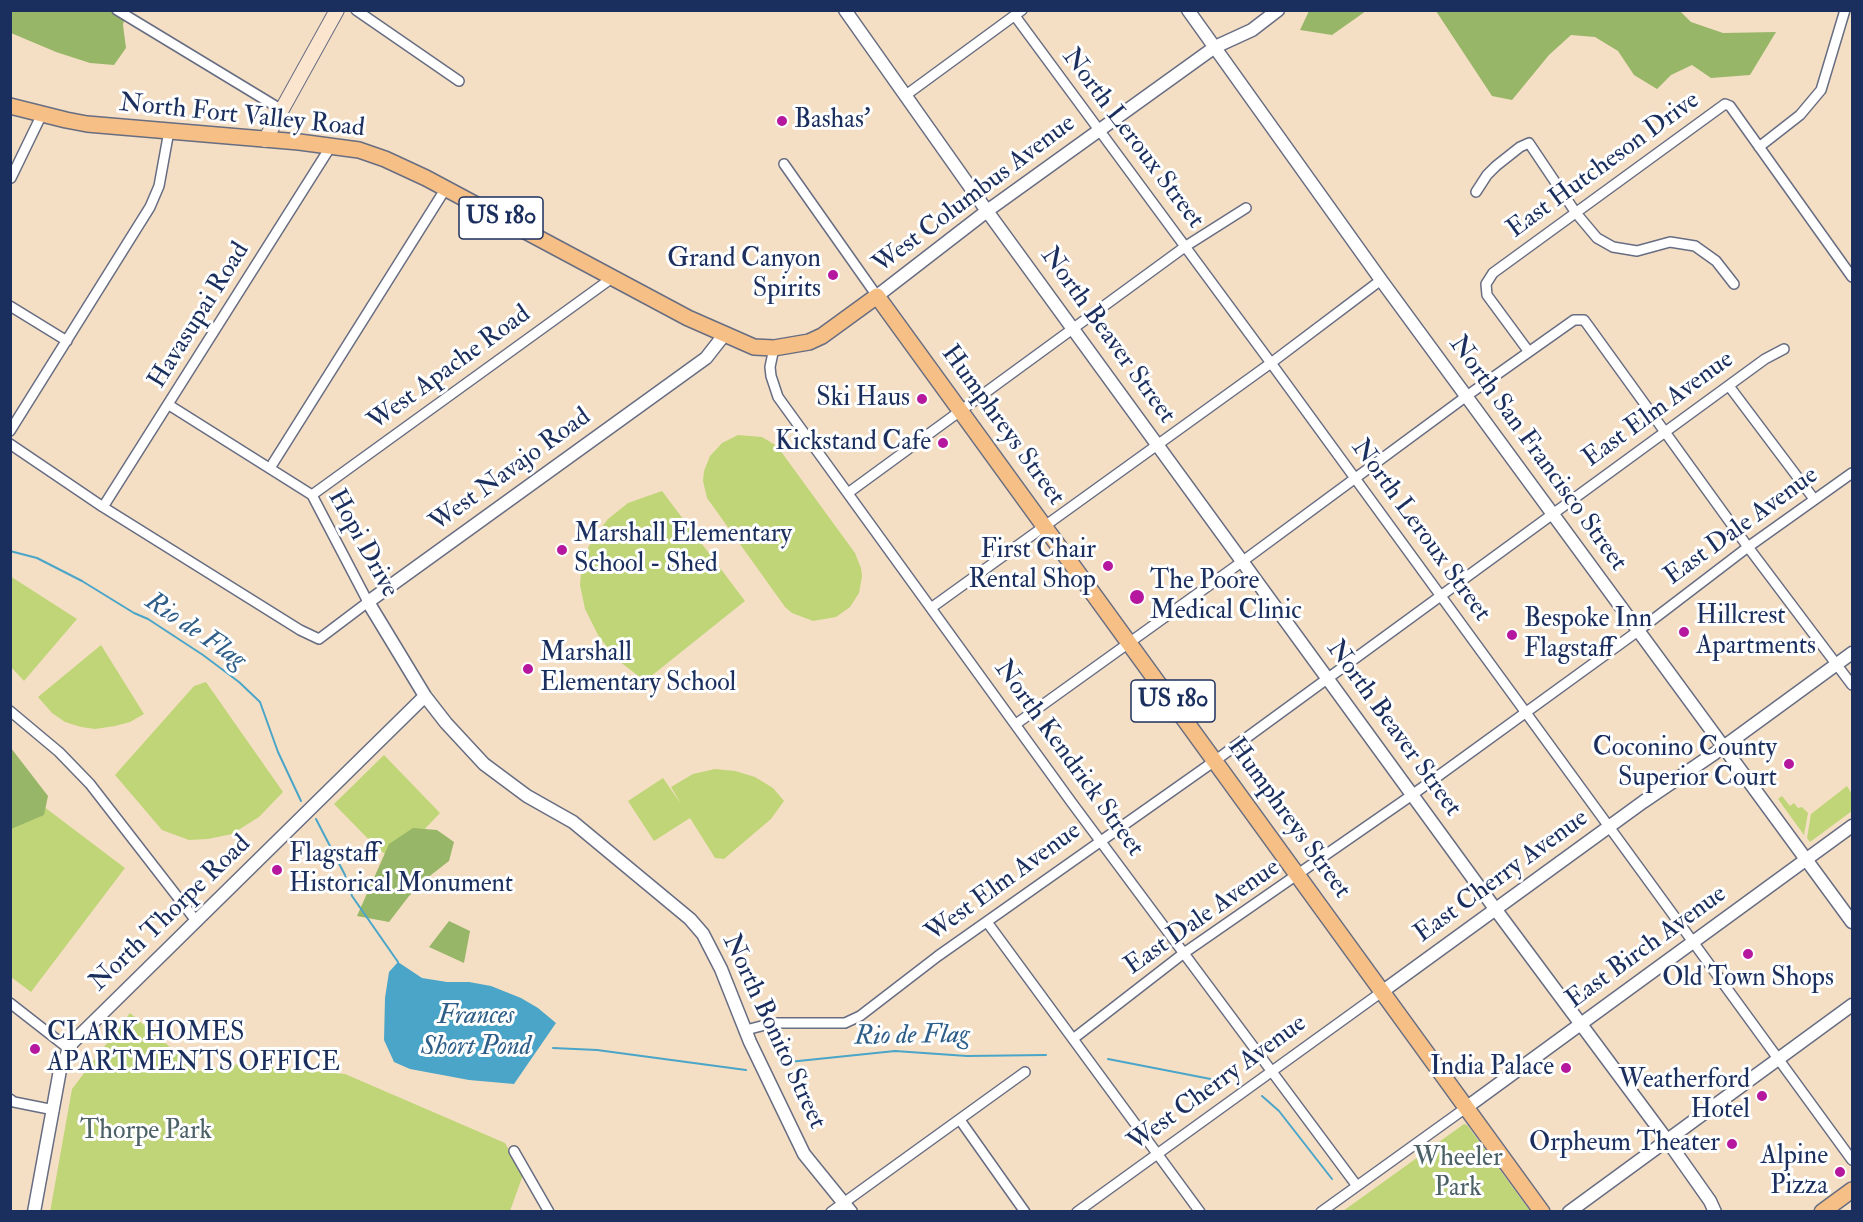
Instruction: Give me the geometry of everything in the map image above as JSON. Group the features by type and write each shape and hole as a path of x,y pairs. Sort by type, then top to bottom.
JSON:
{"main road":[{"path":"265,140 337,10"},
{"name":"North Fort Valley Road","path":"10,106 87,124 359,150 385,159 446,188 688,318 754,347 774,348 809,342 822,336 878,296"},
{"name":"Humphreys Street","path":"878,296 1542,1212"},
{"path":"1822,1212 1852,1190"}],"street":[{"path":"117,10 282,110"},
{"path":"356,10 459,81"},
{"name":"North Beaver Street","path":"845,10 987,211 1666,1140 1710,1201 1715,1212"},
{"name":"North San Francisco Street","path":"1188,10 1381,280 1468,395 1852,922"},
{"name":"West Columbus Avenue","path":"878,296 987,211 1215,47 1252,30 1278,10"},
{"path":"1845,10 1821,90 1800,115 1760,147 1852,277"},
{"path":"906,95 1019,13"},
{"name":"North Leroux Street","path":"1019,13 1100,130 1852,1160"},
{"name":"East Hutcheson Drive","path":"1529,352 1488,296 1486,284 1493,273 1725,104 1730,106 1760,147"},
{"path":"11,178 42,114"},
{"path":"10,430 150,207 159,186 170,131"},
{"path":"1476,192 1496,166 1520,147 1529,143 1576,213 1597,238 1613,247 1637,250 1670,242 1695,246 1716,261 1734,284"},
{"name":"Havasupai Road","path":"103,507 332,146"},
{"name":"Humphreys Street","path":"784,164 878,296"},
{"path":"270,468 446,188"},
{"path":"848,493 1186,246 1246,208"},
{"name":"West Apache Road","path":"312,495 612,278"},
{"path":"931,608 1271,363 1381,280"},
{"path":"10,306 67,340"},
{"path":"1016,724 1574,320 1584,321 1587,324 1748,547 1852,685"},
{"name":"West Navajo Road","path":"103,507 300,630 319,639 706,358 724,335"},
{"name":"North Kendrick Street","path":"774,348 770,367 778,397 1100,840 1357,1186"},
{"name":"East Elm Avenue","path":"1328,677 1552,513 1730,387 1765,359 1784,349"},
{"path":"1730,387 1814,499"},
{"name":"Hopi Drive","path":"169,405 312,495 368,602 425,696"},
{"path":"10,444 103,507"},
{"name":"East Dale Avenue","path":"1074,1039 1184,952 1299,875 1412,795 1852,472"},
{"name":"East Cherry Avenue","path":"1383,991 1852,653"},
{"name":"West Elm Avenue","path":"746,1030 773,1023 845,1023 860,1016 1328,677"},
{"name":"North Thorpe Road","path":"34,1212 60,1070 69,1049 82,1031 197,922 425,696"},
{"name":"North Bonito Street","path":"425,696 446,723 484,764 527,796 573,822 690,919 703,934 722,969 746,1030 804,1154 848,1207"},
{"path":"10,711 59,752 90,784 197,922"},
{"name":"East Birch Avenue","path":"1467,1107 1852,826"},
{"path":"987,922 1200,1212"},
{"name":"West Cherry Avenue","path":"1077,1212 1383,991"},
{"path":"10,1003 69,1049"},
{"path":"1569,1212 1852,1005"},
{"path":"831,1212 848,1207 1025,1072"},
{"path":"10,1100 54,1110"},
{"path":"1321,1212 1467,1107"},
{"path":"960,1120 1025,1212"},
{"path":"514,1151 549,1212"}],"green space":[{"path":"1309,10 1366,11 1332,35 1300,30"},
{"path":"11,11 126,11 123,25 126,48 114,65 90,63 11,33"},
{"path":"1436,11 1680,11 1691,22 1723,33 1776,32 1750,75 1711,78 1692,65 1671,75 1657,89 1634,75 1618,51 1595,37 1571,35 1549,55 1512,100 1492,96"},
{"path":"738,435 762,437 777,446 855,553 862,576 859,593 850,607 836,617 813,621 792,613 785,607 707,498 703,481 710,456 722,443"},
{"path":"662,491 745,601 645,681 615,658 598,635 585,609 580,585 582,560 593,538 608,519 628,503"},
{"path":"10,576 77,619 24,681 11,667"},
{"path":"101,645 144,714 130,722 95,729 65,722 52,713 38,697"},
{"path":"206,682 283,792 259,817 232,834 189,840 162,830 115,775 194,686"},
{"path":"11,748 48,796 44,815 11,829"},
{"path":"384,755 440,813 401,854 387,855 379,850 334,804"},
{"path":"715,769 735,771 755,777 773,788 784,801 771,819 724,859 715,858 690,818 654,841 628,801 663,778 681,804 671,787 693,774"},
{"path":"1847,786 1852,794 1852,811 1810,842 1807,838 1811,814"},
{"path":"1782,796 1790,806 1794,803 1808,813 1804,835 1778,799"},
{"path":"31,797 125,868 31,992 11,977 10,824"},
{"path":"413,828 437,830 454,842 449,861 409,896 389,922 357,916 389,844"},
{"path":"449,921 470,931 464,963 429,947"},
{"name":"Thorpe Park","path":"130,1013 198,1071 240,1064 345,1074 505,1143 523,1175 510,1211 50,1212 72,1089"},
{"name":"Wheeler Park","path":"1464,1124 1530,1211 1343,1211"}],"water":[{"name":"Frances Short Pond","path":"398,962 422,978 491,986 521,998 556,1023 514,1084 469,1080 410,1069 394,1062 384,1040 385,998 389,972"}],"waterway":[{"name":"Rio de Flag","path":"10,551 37,558 82,581 148,619 239,682 260,702 278,752 301,801"},
{"name":"Rio de Flag","path":"316,819 345,875 352,896 398,962"},
{"name":"Rio de Flag","path":"553,1048 597,1050 746,1070"},
{"name":"Rio de Flag","path":"779,1063 895,1051 967,1056 1046,1055"},
{"name":"Rio de Flag","path":"1108,1059 1226,1082"},
{"name":"Rio de Flag","path":"1262,1096 1279,1111 1332,1179"}],"place":[{"name":"Bashas’","path":"782,121"},
{"name":"Grand Canyon Spirits","path":"833,275"},
{"name":"Ski Haus","path":"922,399"},
{"name":"Kickstand Cafe","path":"943,443"},
{"name":"Marshall Elementary School - Shed","path":"562,550"},
{"name":"First Chair Rental Shop","path":"1108,566"},
{"name":"The Poore Medical Clinic","path":"1137,597"},
{"name":"Hillcrest Apartments","path":"1684,632"},
{"name":"Bespoke Inn Flagstaff","path":"1512,635"},
{"name":"Marshall Elementary School","path":"528,669"},
{"name":"Coconino County Superior Court","path":"1789,764"},
{"name":"Flagstaff Historical Monument","path":"277,870"},
{"name":"Old Town Shops","path":"1748,954"},
{"name":"CLARK HOMES APARTMENTS OFFICE","path":"35,1049"},
{"name":"India Palace","path":"1566,1068"},
{"name":"Weatherford Hotel","path":"1762,1096"},
{"name":"Orpheum Theater","path":"1732,1144"},
{"name":"Alpine Pizza","path":"1840,1172"}]}
